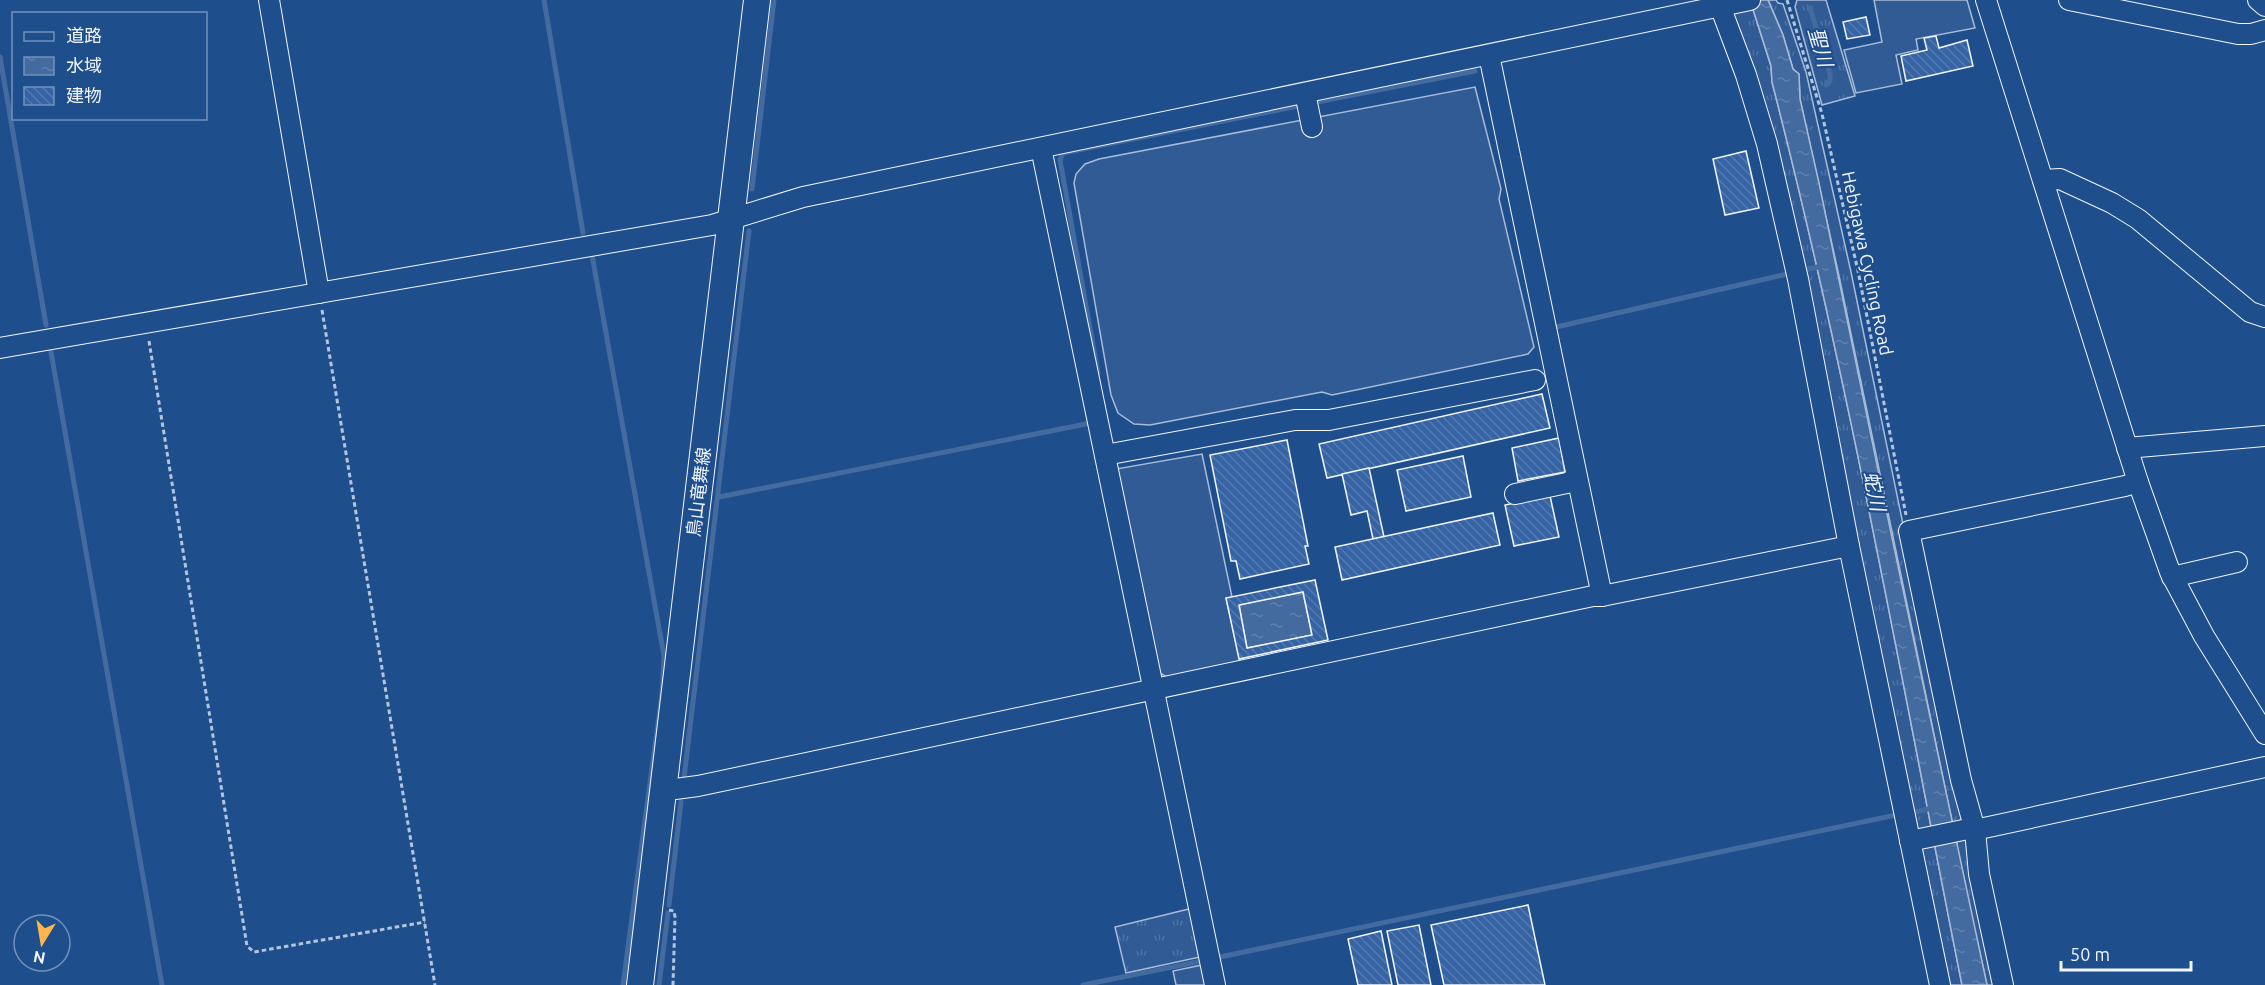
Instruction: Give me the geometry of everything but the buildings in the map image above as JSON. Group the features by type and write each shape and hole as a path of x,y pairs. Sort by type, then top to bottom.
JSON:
{"main road":[{"name":"鳥山竜舞線","path":"640,985 757,0"}],"street":[{"path":"269,0 319,293"},
{"path":"0,348 712,225 802,197 1041,148 1308,108 1490,55 1750,0"},
{"path":"1986,0 2127,448 2172,577 2204,636 2265,734"},
{"path":"2069,0 2238,34 2252,34 2265,30"},
{"path":"2258,0 2265,6"},
{"path":"1723,6 1767,144 1798,279 1849,546 1913,841 1940,985"},
{"path":"1490,55 1577,478 1598,596"},
{"path":"1041,148 1215,985"},
{"path":"2043,180 2060,179 2112,203 2138,219 2250,312 2265,317"},
{"path":"1104,455 1295,420 1329,420 1535,380"},
{"path":"2127,448 2265,436"},
{"path":"1515,494 1567,483 1577,478"},
{"path":"2004,985 1909,531 2138,482"},
{"path":"663,788 679,789 698,786 1598,596 1849,546"},
{"path":"2172,577 2237,562"},
{"path":"1913,841 2265,767"}],"path":[{"name":"Hebigawa Cycling Road","path":"1787,0 1822,114 1858,271 1909,531"},
{"path":"319,293 435,985"},
{"path":"146,322 247,946 254,952 424,922"},
{"path":"649,906 674,911 673,985"}],"green space":[{"path":"1750,0 1771,66 1772,82 1826,306 1896,645 1962,985 1950,985 1918,830 1731,14"},
{"path":"1768,0 1776,0 1783,4 1806,72 1851,272 1998,985 1987,985 1971,913 1800,99 1799,74 1793,69 1783,35"},
{"path":"1797,0 1826,0 1855,96 1822,105 1795,7"},
{"path":"1193,908 1200,957 1126,973 1115,927"}],"shaded area":[{"path":"1874,0 1967,0 1975,28 1916,39 1918,50 1896,55 1902,84 1856,93 1844,50 1882,42"},
{"path":"1475,87 1501,189 1499,199 1534,347 1528,354 1332,395 1322,392 1150,425 1134,424 1118,413 1111,395 1074,183 1076,174 1085,164 1099,159"},
{"path":"1202,454 1232,597 1226,598 1241,663 1168,678 1160,673 1116,469"},
{"path":"1202,965 1206,985 1176,985 1173,971"}],"water":[{"name":"蛇川","path":"1750,0 1768,0 1783,35 1793,69 1799,74 1800,99 1987,985 1962,985 1896,645 1826,306 1772,82 1771,66"},
{"path":"1303,592 1312,635 1247,648 1239,605"}],"waterway":[{"path":"544,0 583,233"},
{"path":"752,189 774,0"},
{"name":"聖川","path":"1810,8 1830,74 1830,81 1826,85"},
{"path":"0,57 46,325"},
{"path":"1312,103 1475,71"},
{"path":"1098,373 1060,160 1063,153 1303,105"},
{"path":"684,778 749,231"},
{"path":"592,255 664,656 662,693 623,985"},
{"path":"1552,328 1822,266"},
{"path":"51,352 162,985"},
{"path":"719,497 1091,423"},
{"path":"669,905 681,802"},
{"path":"1916,812 1932,808"},
{"path":"1220,957 1896,815"},
{"path":"659,985 668,913"},
{"path":"1083,985 1202,961"}]}
